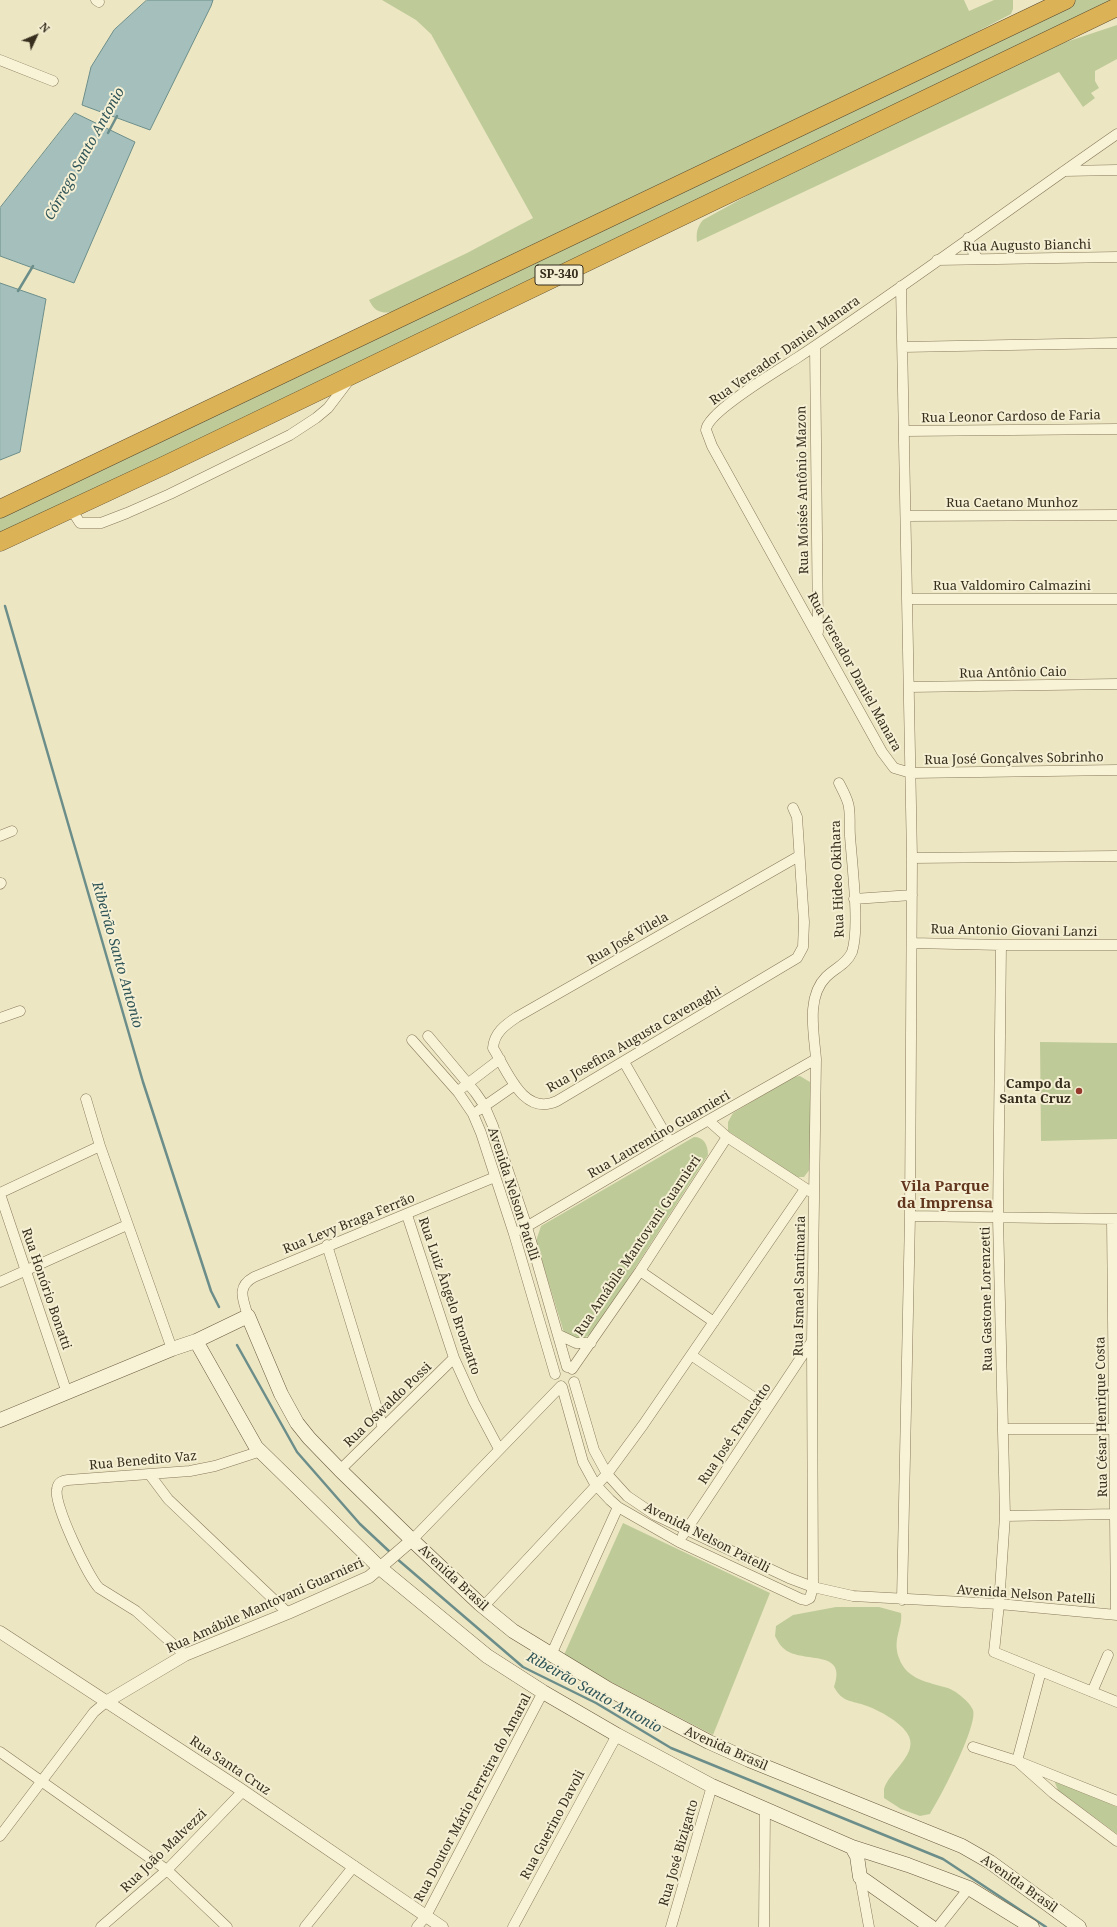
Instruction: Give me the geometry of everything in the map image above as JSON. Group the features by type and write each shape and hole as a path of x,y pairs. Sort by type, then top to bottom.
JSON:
{"highway":[{"name":"SP-340","path":"0,509 1066,0"},
{"name":"SP-340","path":"0,542 1117,7"}],"main road":[{"path":"0,1420 172,1349 196,1341 248,1316"},
{"name":"Avenida Brasil","path":"248,1316 270,1370 289,1409 309,1438 410,1541 483,1607 513,1631 608,1689 710,1742 749,1760 962,1846 990,1862 1079,1927"},
{"path":"196,1341 256,1447 470,1644 544,1692 617,1735 712,1786 852,1847 908,1865 969,1888 1032,1927"},
{"path":"852,1847 857,1856 860,1876 931,1927"}],"street":[{"path":"0,60 53,82"},
{"name":"Rua Vereador Daniel Manara","path":"911,773 894,768 882,752 818,634 712,446 706,430 709,421 727,406 1117,134"},
{"path":"1064,171 1117,170"},
{"path":"968,238 972,250 978,260"},
{"name":"Rua Augusto Bianchi","path":"937,260 1117,257"},
{"path":"901,286 905,431 912,858 910,1216 902,1600"},
{"path":"903,347 1117,343"},
{"name":"Rua Moisés Antônio Mazon","path":"815,346 818,634"},
{"path":"71,509 80,524 101,523 170,494 302,428 328,408 355,373"},
{"name":"Rua Leonor Cardoso de Faria","path":"905,431 1117,429"},
{"name":"Rua Caetano Munhoz","path":"906,516 1117,515"},
{"name":"Rua Valdomiro Calmazini","path":"907,599 1117,599"},
{"name":"Rua Antônio Caio","path":"908,687 1117,684"},
{"name":"Rua José Gonçalves Sobrinho","path":"911,773 1117,770"},
{"name":"Rua Hideo Okihara","path":"819,986 830,973 847,960 852,951 855,931 849,804 839,783"},
{"path":"793,808 797,817 799,856"},
{"path":"0,836 12,831"},
{"name":"Rua Josefina Augusta Cavenaghi","path":"500,1059 515,1085 530,1101 545,1106 557,1101 794,962 802,951 804,940 799,856"},
{"name":"Rua José Vilela","path":"500,1059 493,1048 493,1042 501,1030 517,1017 799,856"},
{"path":"912,858 1117,856"},
{"path":"854,899 912,895"},
{"name":"Rua Antonio Giovani Lanzi","path":"912,943 1117,945"},
{"name":"Rua Gastone Lorenzetti","path":"1001,945 998,1218 1004,1516 999,1604 994,1652 1041,1671"},
{"name":"Rua Ismael Santimaria","path":"813,1587 812,1341 816,1059 813,1019 814,1002 819,986"},
{"path":"0,1018 20,1011"},
{"name":"Avenida Nelson Patelli","path":"428,1036 468,1083 484,1105 493,1126 527,1227 569,1368"},
{"name":"Avenida Nelson Patelli","path":"412,1040 458,1092 473,1114 488,1152 514,1234 555,1374"},
{"path":"458,1092 500,1059"},
{"name":"Rua Laurentino Guarnieri","path":"514,1234 670,1142 816,1059"},
{"path":"624,1062 670,1142"},
{"path":"473,1114 515,1085"},
{"path":"86,1099 100,1146 127,1225 172,1349"},
{"path":"709,1121 727,1137 814,1194"},
{"name":"Rua Amábile Mantovani Guarnieri","path":"569,1368 591,1343 640,1271 727,1137"},
{"path":"0,1193 100,1146"},
{"name":"Rua Levy Braga Ferrão","path":"248,1316 242,1290 248,1281 327,1245 408,1214 495,1177"},
{"path":"483,1607 595,1484 607,1474 805,1189"},
{"name":"Rua Honório Bonatti","path":"0,1193 67,1393"},
{"name":"Rua Luiz Ângelo Bronzatto","path":"408,1214 454,1358 474,1402 499,1449"},
{"path":"910,1216 1115,1219"},
{"name":"Rua César Henrique Costa","path":"1115,1219 1114,1429 1116,1615"},
{"path":"0,1282 127,1225"},
{"path":"327,1245 383,1428"},
{"path":"640,1271 714,1322"},
{"path":"559,1335 576,1343 591,1343"},
{"name":"Rua José. Francatto","path":"679,1542 812,1341"},
{"path":"691,1355 768,1407"},
{"name":"Rua Oswaldo Possi","path":"340,1470 454,1358"},
{"path":"561,1368 569,1368 575,1374 574,1382 568,1387 562,1387 556,1381 555,1374 561,1368"},
{"name":"Avenida Nelson Patelli","path":"574,1382 589,1435 607,1474 627,1496 642,1508 768,1568 813,1587 853,1596 902,1600 999,1604 1116,1615"},
{"name":"Avenida Nelson Patelli","path":"562,1387 583,1462 595,1484 618,1507 679,1542 803,1600 810,1598 813,1587"},
{"name":"Rua Amábile Mantovani Guarnieri","path":"106,1702 185,1655 288,1613 369,1576 384,1565 410,1541 499,1449 562,1387"},
{"path":"1002,1429 1114,1429"},
{"name":"Rua Benedito Vaz","path":"185,1655 136,1611 99,1588 95,1583 60,1510 56,1493 58,1484 68,1480 150,1475 196,1470 244,1458 261,1451"},
{"path":"150,1475 168,1499 288,1613"},
{"path":"551,1655 618,1507"},
{"path":"1004,1516 1116,1514"},
{"name":"Rua Santa Cruz","path":"0,1632 243,1790 442,1927"},
{"path":"1092,1692 1108,1655"},
{"path":"1017,1761 1041,1671 1117,1702"},
{"name":"Rua Doutor Mário Ferreira do Amaral","path":"417,1927 426,1916 544,1692"},
{"path":"0,1836 94,1712 106,1702"},
{"name":"Rua Guerino Davoli","path":"513,1927 617,1735"},
{"path":"973,1747 1017,1761 1117,1801"},
{"path":"0,1752 167,1870 227,1927"},
{"path":"1017,1761 1053,1793 1117,1841"},
{"name":"Rua José Bizigatto","path":"671,1927 712,1786"},
{"name":"Rua João Malvezzi","path":"101,1927 167,1870 243,1790"},
{"path":"764,1927 765,1809"},
{"path":"305,1927 354,1866"},
{"path":"860,1876 869,1927"},
{"path":"938,1927 969,1888"}],"green space":[{"path":"382,0 964,0 969,11 994,0 1013,0 1013,9 1011,14 965,38 393,312 385,313 378,311 373,307 369,300 467,253 533,218 431,34 416,20"},
{"path":"1076,0 1117,0 0,537 0,514"},
{"path":"1117,25 1117,59 1095,71 1095,81 1099,88 1091,93 1095,98 1083,107 1059,72 697,242 697,230 703,220 759,189 1003,70 1063,43"},
{"name":"Campo da Santa Cruz","path":"1040,1042 1117,1043 1117,1139 1041,1141"},
{"path":"800,1076 810,1082 811,1088 810,1169 804,1177 797,1177 728,1131 728,1122 733,1113 793,1077"},
{"path":"694,1137 700,1138 705,1142 708,1155 593,1333 577,1342 564,1333 536,1241 541,1226"},
{"path":"623,1523 770,1593 713,1735 563,1657"},
{"path":"836,1607 879,1607 901,1613 901,1624 897,1639 897,1651 899,1658 907,1671 919,1679 948,1688 955,1692 966,1700 973,1710 970,1731 964,1746 942,1793 930,1814 920,1816 901,1809 884,1798 884,1789 887,1782 903,1762 910,1748 910,1740 904,1729 883,1714 841,1696 834,1687 837,1676 835,1668 831,1663 789,1652 782,1647 775,1636 776,1626 793,1615"},
{"path":"1053,1778 1117,1807 1117,1834 1058,1790"}],"water":[{"path":"147,0 213,0 150,130 82,105 91,67 114,30"},
{"path":"75,113 135,142 74,283 0,256 0,208"},
{"path":"0,283 46,299 20,452 0,460"}],"waterway":[{"name":"Córrego Santo Antonio","path":"108,133 117,116"},
{"name":"Córrego Santo Antonio","path":"18,291 33,266"},
{"name":"Ribeirão Santo Antonio","path":"5,606 143,1082 211,1291 219,1307"},
{"name":"Ribeirão Santo Antonio","path":"237,1345 297,1452 360,1524 391,1553"},
{"name":"Ribeirão Santo Antonio","path":"396,1558 523,1667 596,1703 671,1748 943,1859 1046,1927"}],"place":[{"name":"Campo da Santa Cruz","path":"1079,1091"}],"district":[{"name":"Vila Parque da Imprensa","path":"945,1196"}]}
